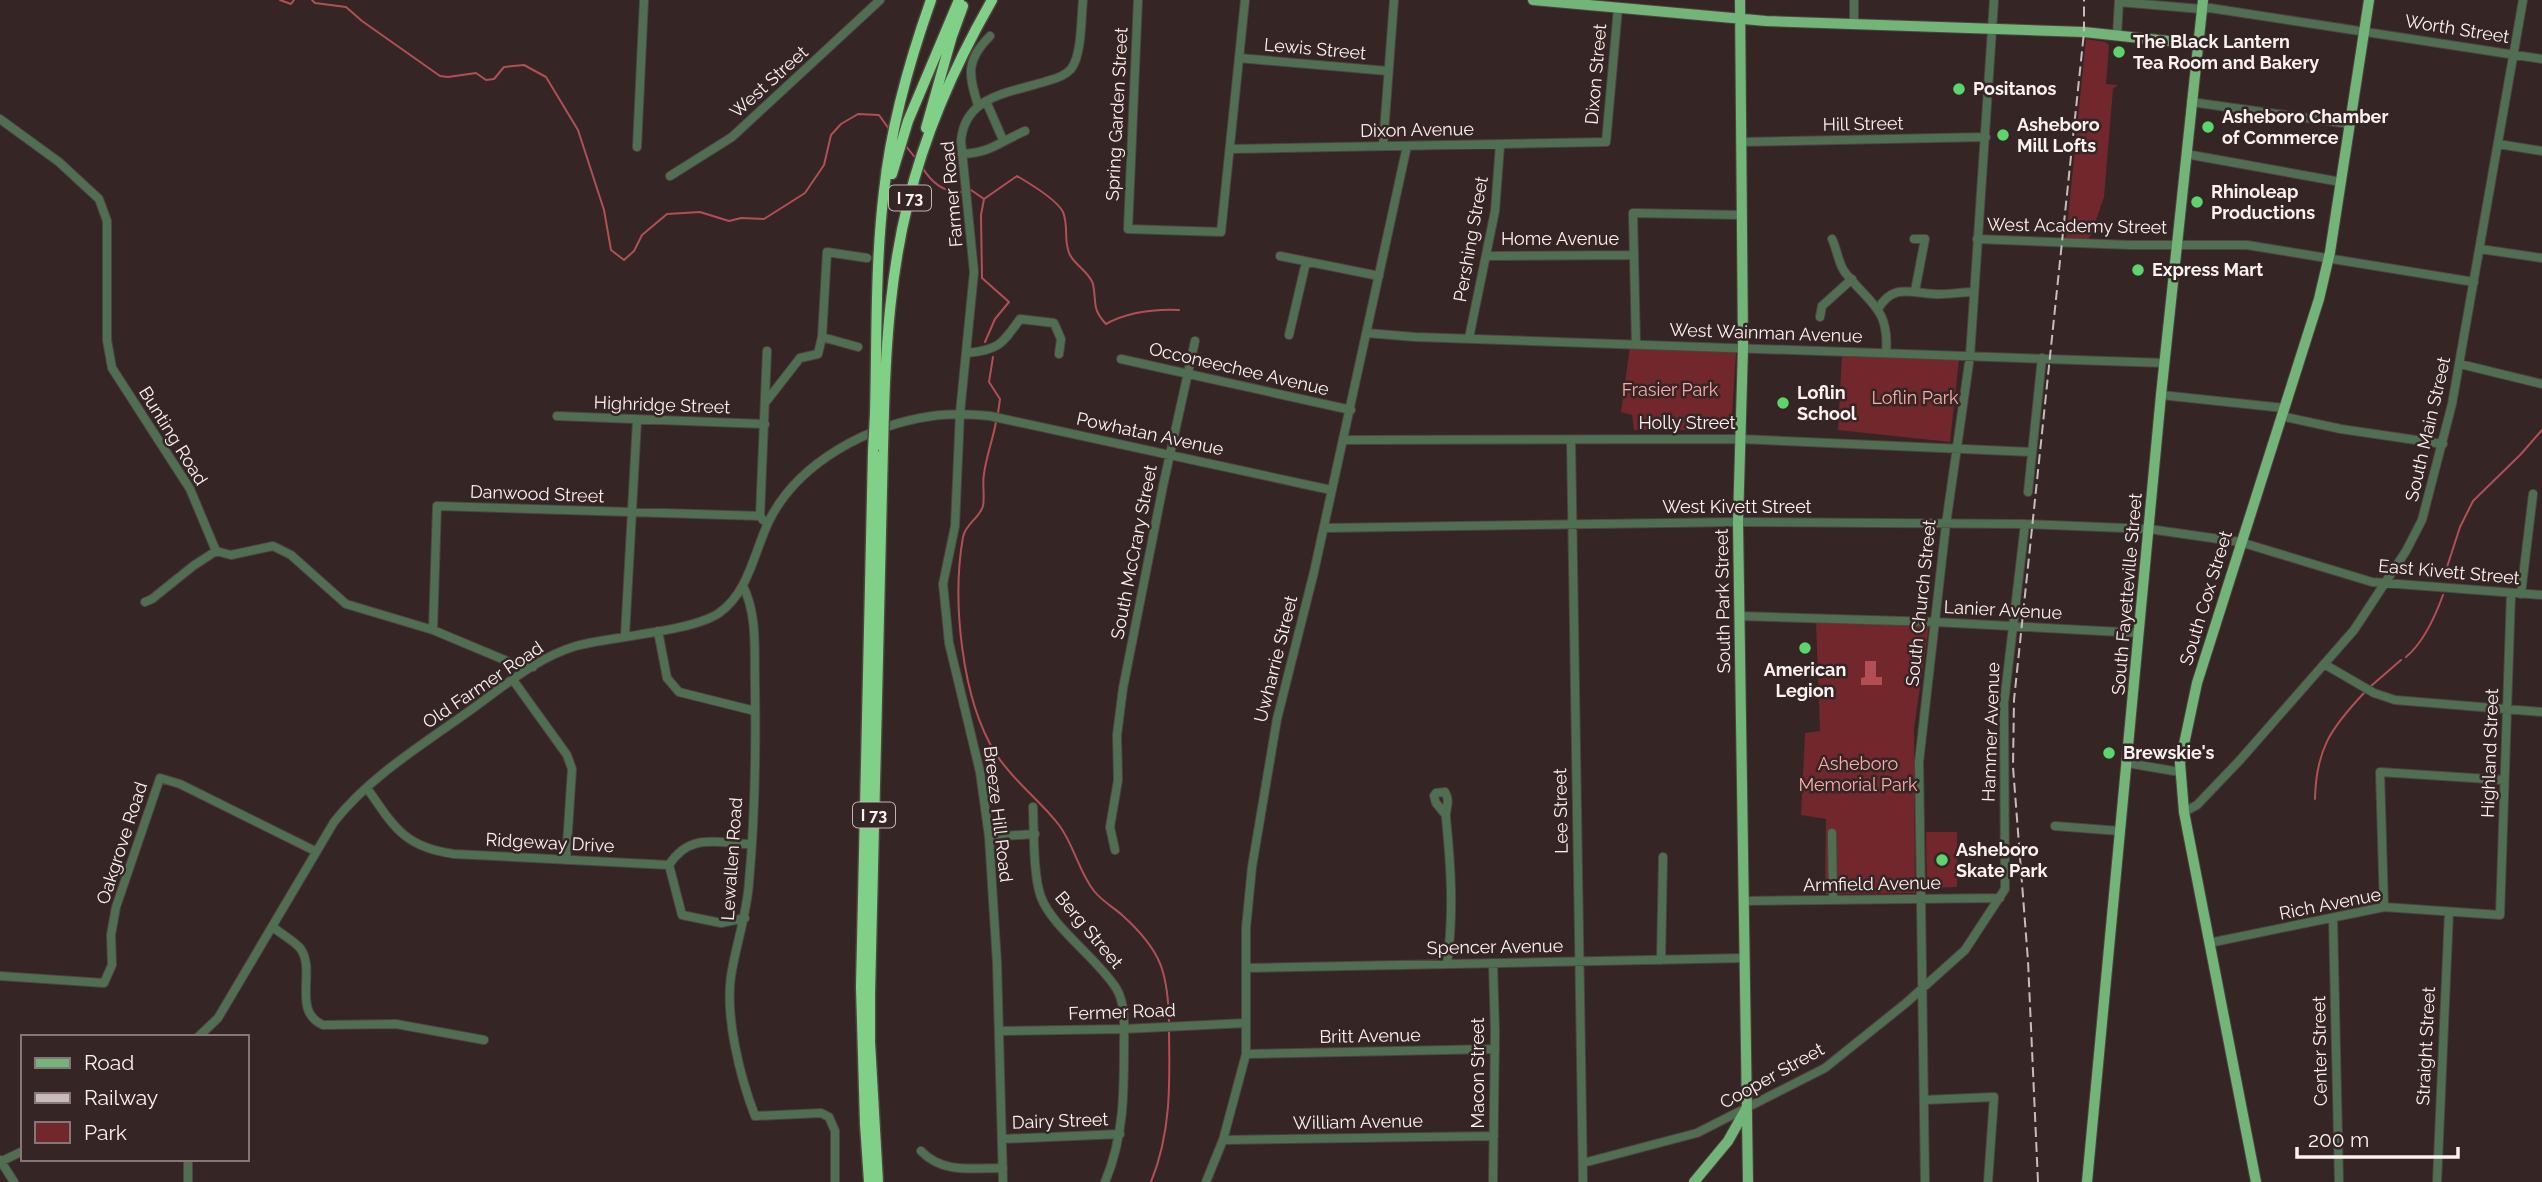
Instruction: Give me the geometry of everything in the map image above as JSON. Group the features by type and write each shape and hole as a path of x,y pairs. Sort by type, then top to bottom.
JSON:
{"highway":[{"name":"I 73","path":"869,1182 861,987 879,412 880,233 887,169 900,102 909,65 931,0"},
{"path":"880,233 900,144 959,0"},
{"path":"908,202 952,36 966,0"},
{"name":"I 73","path":"879,412 891,300 908,202 950,81 992,0"},
{"name":"I 73","path":"878,450 870,981 870,1042 878,1182"}],"main road":[{"path":"1533,0 1740,19 2084,32 2196,44"},
{"name":"South Park Street","path":"1740,0 1742,348 1738,522 1748,1182"},
{"name":"South Cox Street","path":"2256,1182 2184,812 2180,772 2183,742 2197,684 2319,299 2341,182 2369,0"},
{"name":"South Fayetteville Street","path":"2087,1182 2161,395 2202,4"},
{"path":"1694,1182 1728,1141 1747,1107"}],"street":[{"path":"636,147 644,0"},
{"name":"West Street","path":"670,177 732,137 880,0"},
{"path":"990,36 975,51 972,63 971,77 978,105 986,100 1058,78 1071,69 1078,51 1083,0"},
{"name":"Spring Garden Street","path":"1138,0 1128,229 1221,232 1230,149"},
{"path":"1230,149 1245,0"},
{"path":"1383,146 1394,0"},
{"path":"1854,0 1854,25"},
{"name":"South Church Street","path":"1925,1182 1919,762 1946,524 1970,356 1994,0"},
{"name":"South Main Street","path":"2184,812 2197,805 2240,760 2354,630 2386,583 2423,520 2460,364 2523,0"},
{"path":"2117,36 2119,1"},
{"name":"Worth Street","path":"2119,1 2202,4 2210,8 2542,58"},
{"name":"Dixon Street","path":"1606,142 1618,8"},
{"name":"Lewis Street","path":"1239,58 1388,71"},
{"path":"986,100 1003,141"},
{"path":"2191,102 2350,124"},
{"name":"Farmer Road","path":"960,413 974,272 961,141 964,124 978,105"},
{"name":"Bunting Road","path":"0,119 59,162 99,199 107,221 107,340 112,369 190,489 216,551"},
{"path":"962,154 987,151 1024,131"},
{"name":"Hill Street","path":"1741,142 1986,137"},
{"name":"Dixon Avenue","path":"1230,149 1606,142"},
{"path":"2498,144 2542,151"},
{"name":"Pershing Street","path":"1469,338 1495,211 1500,145"},
{"name":"Uwharrie Street","path":"1206,1182 1223,1140 1246,1054 1248,896 1270,752 1351,410 1407,146"},
{"path":"2186,154 2341,182"},
{"name":"Home Avenue","path":"1486,256 1634,254 1633,213 1741,215"},
{"path":"1832,239 1842,268 1878,309 1886,328 1886,353"},
{"path":"1914,239 1925,239 1915,291"},
{"name":"West Academy Street","path":"1977,239 2247,245 2474,282"},
{"path":"2480,249 2542,258"},
{"path":"765,403 800,358 818,354 822,337 827,252 867,258"},
{"path":"1634,254 1636,344"},
{"path":"1280,256 1379,276"},
{"path":"1289,335 1306,261"},
{"path":"1820,317 1822,306 1852,279"},
{"path":"1878,309 1894,293 1974,292"},
{"path":"967,353 991,349 1001,344 1020,319 1054,323 1061,339 1059,354"},
{"name":"West Wainman Avenue","path":"1367,333 2165,362"},
{"path":"822,337 859,347"},
{"name":"South McCrary Street","path":"1115,850 1111,821 1118,780 1117,735 1123,688 1195,341"},
{"path":"767,351 760,516 767,525"},
{"path":"2028,492 2042,358"},
{"name":"Occoneechee Avenue","path":"1121,359 1351,410"},
{"path":"2460,364 2542,384"},
{"path":"2161,395 2283,412 2442,444"},
{"name":"Powhatan Avenue","path":"960,413 1011,420 1331,490"},
{"name":"Old Farmer Road","path":"200,1035 218,1018 273,928 315,851 346,807 367,788 419,747 533,667 572,648 700,622 718,614 732,602 743,586 767,525 786,494 803,477 842,448 864,436 892,425 960,413"},
{"name":"Breeze Hill Road","path":"960,413 955,526 943,584 944,609 949,643 980,772 989,837 999,1031 1003,1182"},
{"name":"Highridge Street","path":"557,416 765,424"},
{"path":"625,636 637,421"},
{"name":"Holly Street","path":"1343,440 1740,439 2031,452"},
{"name":"Lee Street","path":"1571,440 1583,1182"},
{"name":"Highland Street","path":"2500,915 2507,709 2516,593 2533,494"},
{"name":"Danwood Street","path":"433,630 437,506 760,516"},
{"name":"West Kivett Street","path":"1324,528 1738,522 2025,524 2149,529"},
{"name":"Hammer Avenue","path":"2000,898 2005,889 2004,703 2025,524"},
{"name":"East Kivett Street","path":"2149,529 2240,542 2372,582 2542,595"},
{"path":"145,602 216,551 231,555 273,546 291,555 346,604 433,630 519,666 533,667"},
{"name":"Lewallen Road","path":"743,586 750,600 753,617 755,711 751,844 745,918 731,976 730,999 742,1071 755,1116 821,1113 830,1117 835,1131 835,1182"},
{"name":"Lanier Avenue","path":"1740,616 1935,622 2139,633"},
{"path":"658,631 667,678 679,692 755,711"},
{"path":"2324,664 2384,697 2542,712"},
{"path":"513,680 566,755 572,769 566,860"},
{"path":"2127,763 2180,772"},
{"path":"2384,907 2380,772 2504,780"},
{"name":"Oakgrove Road","path":"0,976 104,983 111,965 111,935 117,907 160,778 180,784 315,851"},
{"name":"Ridgeway Drive","path":"367,788 401,833 415,844 431,851 669,865"},
{"name":"Berg Street","path":"1033,807 1041,898 1049,912 1115,987 1122,1002 1124,1099 1120,1134 1105,1182"},
{"path":"1445,814 1452,864 1451,936 1447,964"},
{"path":"2055,826 2120,831"},
{"path":"1832,833 1833,900"},
{"path":"989,837 1035,834"},
{"path":"745,918 721,923 682,915 669,865 682,849 693,842 751,844"},
{"path":"1661,960 1663,857"},
{"name":"Armfield Avenue","path":"1744,901 2000,898"},
{"name":"Cooper Street","path":"1583,1163 1677,1140 1720,1123 1825,1068 1923,989 1965,950 2000,898"},
{"name":"Rich Avenue","path":"2209,943 2384,907 2500,915"},
{"name":"Straight Street","path":"2437,1182 2449,912"},
{"name":"Center Street","path":"2333,918 2339,1182"},
{"path":"273,928 301,949 308,1013 323,1025 396,1024 484,1041"},
{"name":"Spencer Avenue","path":"1246,968 1745,958"},
{"name":"Macon Street","path":"1493,963 1493,1182"},
{"name":"Fermer Road","path":"999,1031 1246,1023"},
{"name":"Britt Avenue","path":"1246,1054 1494,1049"},
{"path":"1924,1100 1994,1097 1988,1182"},
{"name":"Dairy Street","path":"1002,1139 1120,1134"},
{"name":"William Avenue","path":"1223,1140 1493,1136"},
{"path":"921,1151 947,1168 1003,1168"},
{"path":"14,1182 0,1161 21,1152"},
{"path":"188,1161 188,1182"}],"green space":[{"path":"2086,39 2109,45 2106,84 2118,85 2113,89 2104,197 2095,223 2099,224 2088,239 2066,238"},
{"name":"Frasier Park","path":"1630,346 1736,353 1731,430 1634,430 1632,415 1621,412"},
{"name":"Loflin Park","path":"1842,356 1959,359 1950,442 1838,430"},
{"name":"Asheboro Memorial Park","path":"1816,622 1929,625 1914,729 1915,893 1825,894 1826,819 1801,815 1805,733 1820,731"},
{"name":"Asheboro Skate Park","path":"1926,832 1957,832 1957,887 1927,888"}],"shaded area":[{"path":"1865,661 1876,661 1876,677 1882,677 1882,685 1861,685 1861,678 1865,677"}],"waterway":[{"path":"280,0 291,4 294,0"},
{"path":"312,0 315,3 346,7 440,76 476,73 486,80 494,79 504,67 524,65 546,77 578,130 604,210 611,250 624,260 634,251 642,235 667,214 700,212 729,221 741,218 764,219 805,193 824,165 831,135 841,124 858,114 879,115 889,129"},
{"path":"905,145 917,160"},
{"path":"922,167 938,186 949,191 962,192"},
{"path":"971,190 984,199 1017,176 1055,202 1065,217 1070,255 1091,280 1096,309 1106,324 1141,312 1179,310"},
{"path":"984,199 981,215 982,278 1009,302 995,319 985,342"},
{"path":"993,357 989,382 1000,399 998,413"},
{"path":"996,422 983,478 983,506 965,532 960,562 959,618 962,648 975,706 996,754 1010,773 1059,825 1094,891 1122,915 1154,951 1167,989 1169,1022"},
{"path":"2447,567 2460,527 2473,501 2542,430"},
{"path":"2406,657 2424,637 2443,595"},
{"path":"2371,686 2401,660"},
{"path":"2315,799 2318,766 2328,740 2364,693"},
{"path":"1151,1182 1166,1127 1169,1032"}],"railway":[{"path":"2038,1182 2028,961 2013,767 2014,700 2084,32 2084,0"}],"place":[{"name":"The Black Lantern Tea Room and Bakery","path":"2119,52"},
{"name":"Positanos","path":"1959,89"},
{"name":"Asheboro Chamber of Commerce","path":"2208,127"},
{"name":"Asheboro Mill Lofts","path":"2003,135"},
{"name":"Rhinoleap Productions","path":"2197,202"},
{"name":"Express Mart","path":"2138,270"},
{"name":"Loflin School","path":"1783,403"},
{"name":"American Legion","path":"1805,648"},
{"name":"Brewskie's","path":"2109,753"},
{"name":"Asheboro Skate Park","path":"1942,860"}]}
